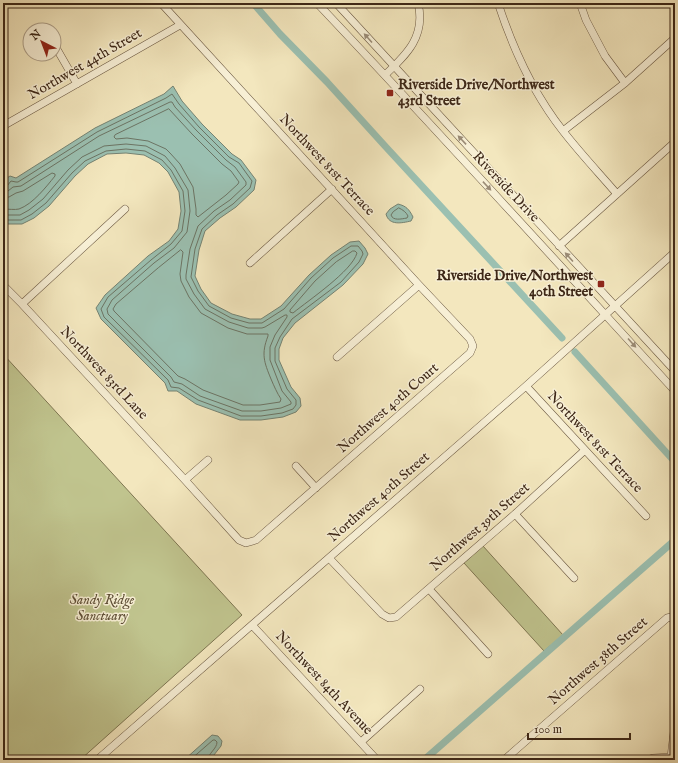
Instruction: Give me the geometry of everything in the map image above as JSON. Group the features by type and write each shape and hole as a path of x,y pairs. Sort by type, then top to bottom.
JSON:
{"street":[{"name":"Northwest 81st Terrace","path":"161,3 470,339 473,346"},
{"name":"Riverside Drive","path":"317,3 606,314 675,391"},
{"name":"Riverside Drive","path":"336,3 615,306 672,362 675,371"},
{"path":"385,75 409,51 417,36 420,21 418,3"},
{"path":"498,3 516,52 531,83 545,106 563,131 617,194"},
{"path":"580,3 586,20 605,56 625,83"},
{"name":"Northwest 44th Street","path":"3,126 180,25"},
{"path":"563,131 625,83 675,38"},
{"path":"62,58 77,84"},
{"path":"559,246 675,142"},
{"path":"250,263 332,189"},
{"path":"22,304 125,209"},
{"name":"Northwest 40th Street","path":"97,760 526,386 675,252"},
{"name":"Northwest 83rd Lane","path":"3,284 239,540 246,543"},
{"path":"337,357 419,285"},
{"name":"Northwest 40th Court","path":"246,543 256,540 316,488 470,353 473,346"},
{"name":"Northwest 81st Terrace","path":"526,386 646,516"},
{"name":"Northwest 39th Street","path":"329,558 382,614 389,618 396,617 515,514 585,450"},
{"path":"185,480 208,460"},
{"path":"296,466 316,488"},
{"path":"515,514 574,578"},
{"path":"429,589 488,654"},
{"name":"Northwest 38th Street","path":"504,760 667,618 675,616"},
{"name":"Northwest 84th Avenue","path":"252,625 377,760"},
{"path":"361,742 420,689"},
{"path":"647,760 653,758 671,759 675,724"}],"green space":[{"name":"Sandy Ridge Sanctuary","path":"3,354 242,615 80,760 3,760"},
{"path":"483,546 563,635 544,651 464,563"}],"water":[{"path":"173,86 182,101 202,124 232,154 241,160 256,180 254,190 236,207 205,231 199,250 195,276 201,289 211,303 232,314 250,319 261,319 281,306 309,275 331,255 350,242 359,241 368,254 363,264 343,285 295,323 283,338 279,349 279,360 291,387 300,398 301,406 296,412 283,417 261,420 240,420 196,404 177,391 168,391 165,383 101,319 96,308 105,295 148,256 169,241 178,229 181,211 179,192 168,172 159,163 144,155 126,153 107,154 88,164 75,176 49,206 34,218 22,224 3,224 3,184 7,178 10,176 16,178 95,128 164,94"},
{"path":"398,204 409,210 413,217 411,221 396,223 388,218 386,214 390,209"},
{"path":"212,735 218,736 222,741 221,746 210,760 184,760"}],"waterway":[{"path":"253,3 562,338"},
{"path":"575,352 675,462"},
{"path":"424,760 675,540"}],"place":[{"name":"Riverside Drive/Northwest 43rd Street","path":"390,93"},
{"name":"Riverside Drive/Northwest 40th Street","path":"601,284"}]}
